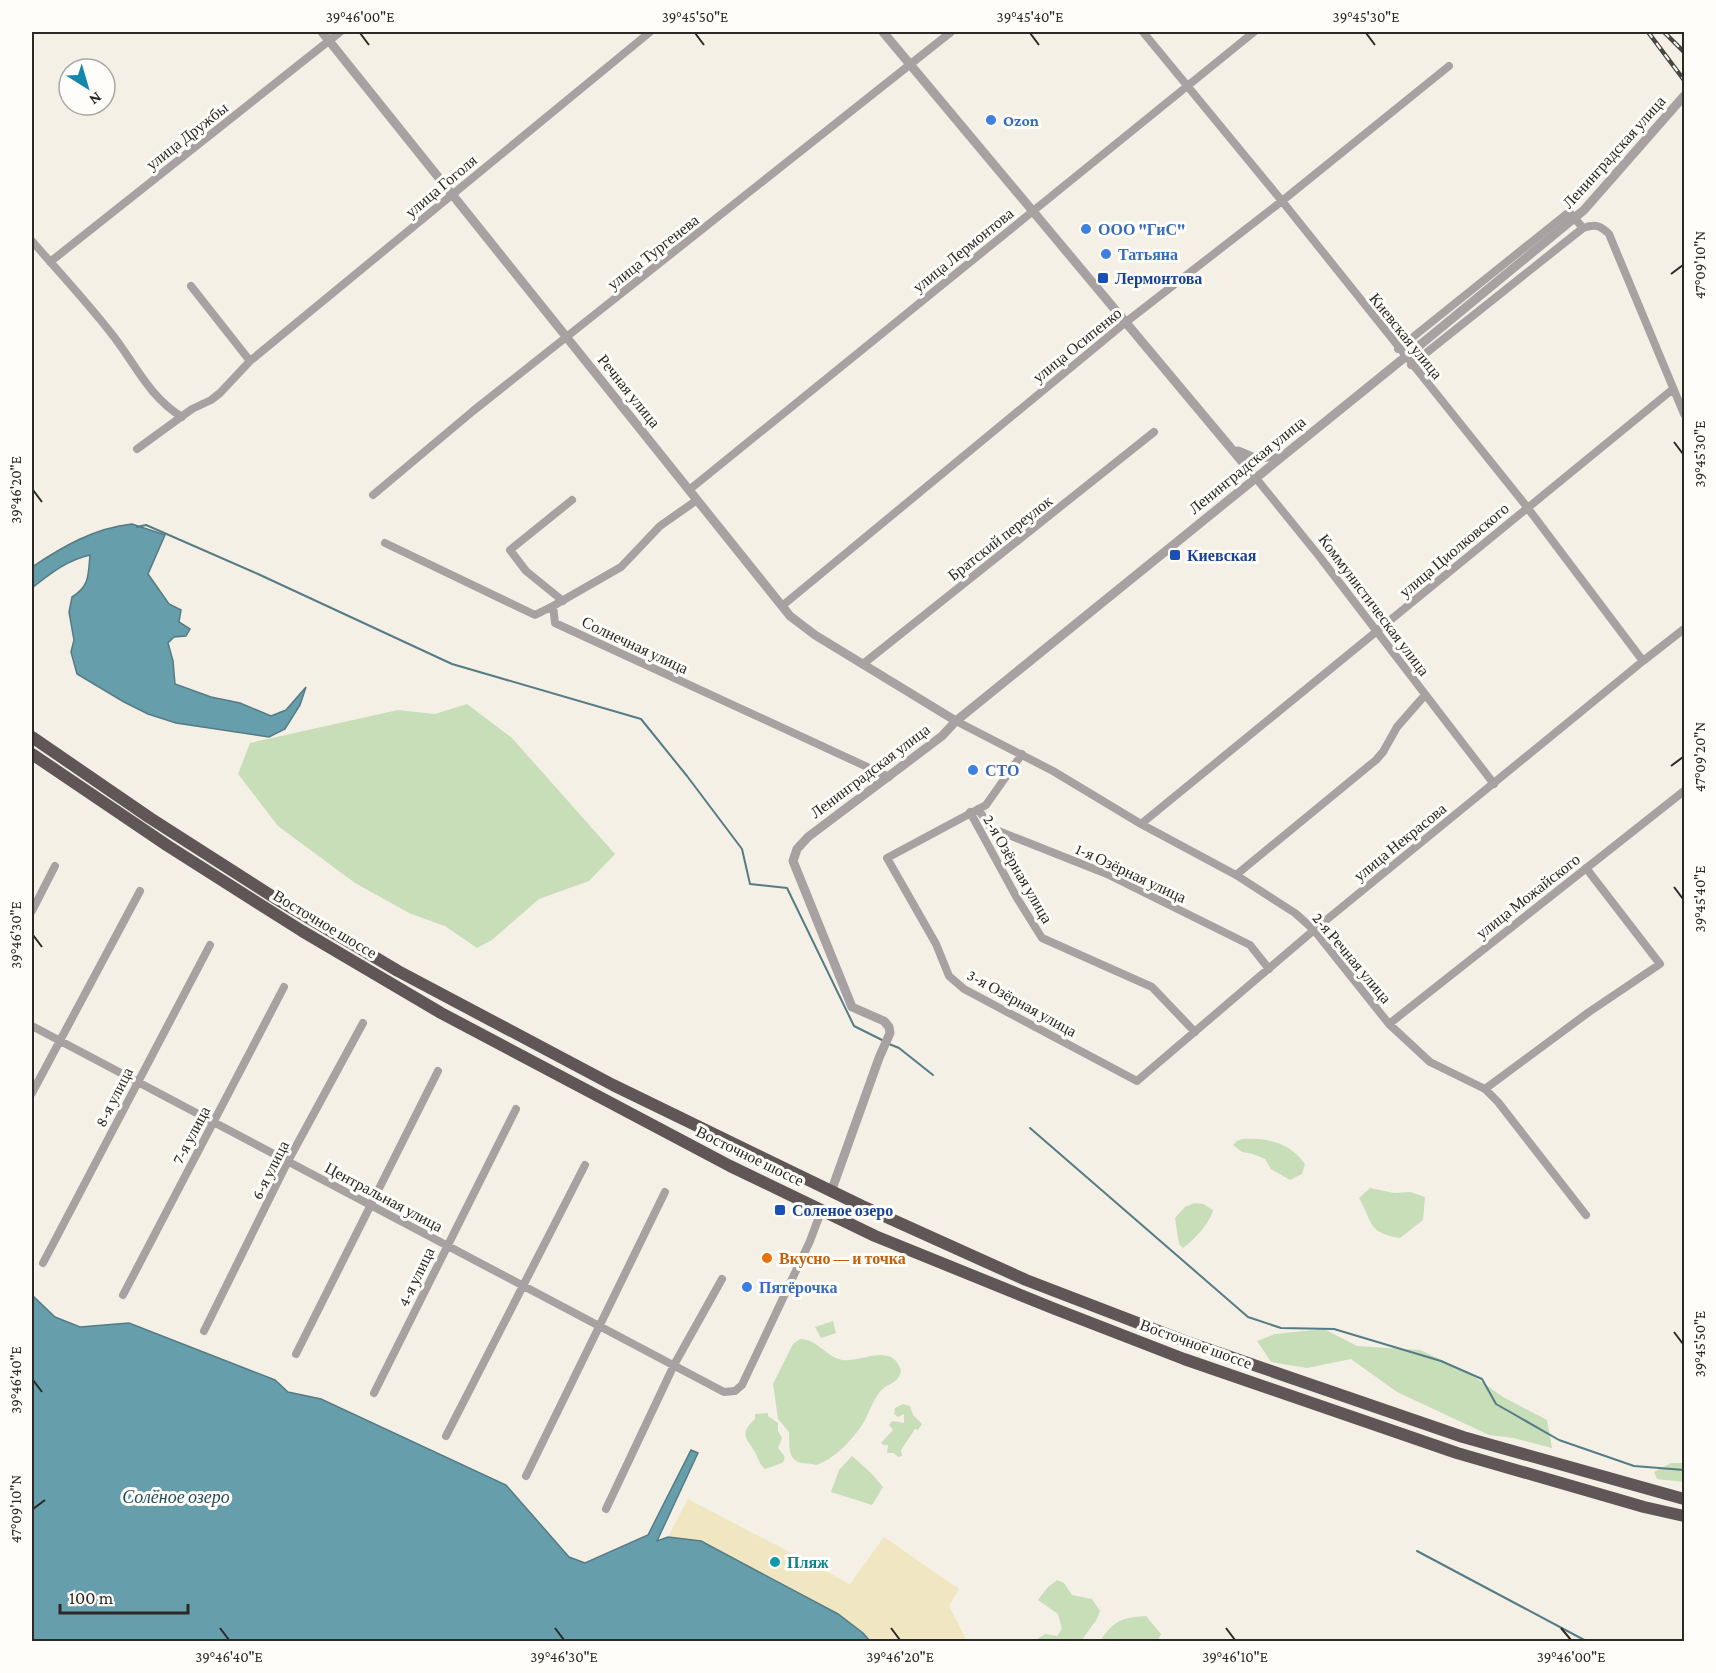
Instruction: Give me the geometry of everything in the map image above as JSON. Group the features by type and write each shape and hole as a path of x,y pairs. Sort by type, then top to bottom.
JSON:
{"highway":[{"name":"Восточное шоссе","path":"32,737 150,818 275,898 399,971 613,1084 831,1192 1026,1280 1190,1343 1463,1437 1684,1499"},
{"name":"Восточное шоссе","path":"32,754 168,846 302,931 441,1013 730,1166 875,1236 1055,1310 1184,1359 1457,1454 1644,1507 1684,1516"},
{"path":"572,1083 550,1069 546,1064 547,1061 551,1059 558,1061 602,1083 613,1084"},
{"path":"1055,1310 1066,1304 1062,1294"}],"street":[{"name":"Речная улица","path":"322,32 782,606 800,625 956,721"},
{"name":"улица Дружбы","path":"50,262 340,32"},
{"name":"улица Гоголя","path":"137,449 192,409 220,393 250,361 650,32"},
{"name":"Коммунистическая улица","path":"883,32 1229,445 1377,631 1494,784"},
{"name":"улица Тургенева","path":"373,495 473,411 951,32"},
{"name":"Киевская улица","path":"1143,32 1282,201 1398,349 1527,507 1643,661"},
{"name":"улица Лермонтова","path":"689,490 1254,32"},
{"name":"улица Осипенко","path":"782,606 1126,322 1282,201 1449,66"},
{"name":"Ленинградская улица","path":"831,1192 890,1033 884,1021 852,1007 793,861 797,849 808,837 942,736 956,721 1286,452 1408,361 1420,345 1584,210 1684,96"},
{"path":"1398,349 1569,212 1583,228"},
{"path":"1408,361 1583,228 1593,225 1602,226 1609,234 1684,414"},
{"path":"32,241 111,333 155,396 166,407 182,417"},
{"path":"190,286 250,361"},
{"name":"улица Циолковского","path":"1141,824 1673,389"},
{"name":"Братский переулок","path":"863,664 1154,432"},
{"name":"Коммунистическая улица","path":"1229,445 1246,456 1257,459 1269,458 1286,452"},
{"path":"563,601 526,571 510,550 572,500"},
{"path":"385,543 535,615 621,567 660,526 697,500"},
{"name":"Солнечная улица","path":"553,606 555,623 889,777"},
{"name":"улица Некрасова","path":"1137,1081 1314,930 1684,629"},
{"path":"1236,875 1376,760 1397,727 1425,695"},
{"name":"2-я Речная улица","path":"956,721 1022,754 1141,824 1236,875 1295,912 1314,930 1389,1023 1430,1062 1485,1089 1498,1102 1586,1215"},
{"path":"974,811 986,805 1022,754"},
{"name":"улица Можайского","path":"1389,1023 1684,791"},
{"name":"3-я Озёрная улица","path":"974,811 887,858 936,944 949,976 964,989 1137,1081"},
{"name":"1-я Озёрная улица","path":"974,811 991,828 1107,874 1250,945 1269,969"},
{"name":"2-я Озёрная улица","path":"974,811 1017,898 1042,938 1152,987 1195,1032"},
{"path":"32,911 55,866"},
{"path":"1485,1089 1589,1012 1660,964 1586,868"},
{"path":"32,1094 140,891"},
{"name":"8-я улица","path":"43,1263 210,945"},
{"name":"7-я улица","path":"123,1295 284,987"},
{"name":"6-я улица","path":"204,1331 288,1161 363,1023"},
{"name":"Центральная улица","path":"32,1026 724,1392 735,1390 742,1385 810,1241 822,1209"},
{"path":"296,1354 438,1071"},
{"name":"4-я улица","path":"374,1393 516,1109"},
{"path":"446,1436 585,1165"},
{"path":"526,1476 665,1192"},
{"path":"606,1509 674,1365 722,1279"}],"green space":[{"path":"467,704 512,738 615,854 589,881 539,899 492,940 477,948 445,926 411,914 355,883 278,826 238,774 250,743 398,710 435,714"},
{"path":"1242,1139 1269,1140 1286,1146 1305,1164 1302,1174 1290,1180 1271,1169 1265,1159 1242,1152 1233,1145"},
{"path":"1370,1188 1394,1193 1410,1192 1425,1197 1423,1220 1400,1238 1382,1233 1372,1225 1359,1198"},
{"path":"1194,1203 1203,1204 1213,1210 1212,1215 1201,1231 1183,1248 1179,1244 1175,1218 1185,1207"},
{"path":"833,1321 836,1333 821,1338 815,1327"},
{"path":"1324,1329 1357,1346 1420,1350 1469,1373 1503,1397 1547,1420 1552,1448 1513,1438 1489,1435 1397,1392 1351,1359 1307,1368 1271,1362 1257,1341 1275,1334"},
{"path":"800,1339 811,1342 842,1360 875,1355 891,1357 897,1362 901,1371 894,1382 879,1393 855,1435 830,1458 816,1465 801,1463 793,1458 789,1445 789,1432 778,1419 773,1384 793,1344"},
{"path":"903,1404 910,1406 913,1415 922,1424 918,1430 915,1429 901,1450 902,1456 898,1457 894,1453 887,1453 888,1445 881,1443 893,1430 889,1425 892,1421 904,1423 904,1414 898,1417 894,1414 895,1408"},
{"path":"768,1413 768,1416 778,1423 778,1431 782,1438 778,1448 784,1455 784,1459 782,1463 765,1469 747,1439 746,1432 755,1419 755,1414"},
{"path":"852,1456 883,1487 872,1505 831,1492 839,1470"},
{"path":"1671,1463 1684,1463 1684,1482 1657,1479 1654,1472"},
{"path":"1057,1580 1064,1583 1072,1595 1092,1599 1100,1611 1081,1641 1036,1641 1045,1634 1057,1636 1062,1629 1058,1614 1038,1600"},
{"path":"1146,1616 1161,1634 1158,1641 1100,1641 1119,1621"}],"sand":[{"name":"Пляж","path":"688,1499 850,1584 884,1537 959,1589 949,1606 967,1641 870,1641 863,1633 701,1541 668,1537"}],"water":[{"path":"132,524 165,535 148,574 169,604 181,610 179,622 190,629 186,636 174,637 168,643 173,661 175,684 211,697 240,703 271,716 286,710 306,687 300,705 285,729 269,737 176,723 148,714 77,674 71,652 74,640 69,612 72,597 82,589 87,579 90,555 66,564 32,588 32,567 55,552 92,534"},
{"name":"Солёное озеро","path":"32,1295 55,1317 80,1327 129,1323 275,1380 288,1392 321,1399 506,1485 569,1557 585,1563 648,1535 691,1450 698,1453 657,1541 668,1537 701,1541 838,1614 870,1641 32,1641"}],"waterway":[{"path":"137,527 146,525 452,664 641,719 742,849 750,884 787,888 854,1026 884,1041"},
{"path":"889,1044 899,1048 933,1075"},
{"path":"1030,1128 1248,1317 1281,1328 1334,1329 1441,1361 1482,1379 1496,1404 1559,1440 1634,1466 1684,1470"},
{"path":"1417,1551 1588,1642"}],"railway":[{"path":"1648,32 1684,80"},
{"path":"1664,32 1684,52"}],"place":[{"name":"Ozon","path":"991,120"},
{"name":"ООО \"ГиС\"","path":"1086,229"},
{"name":"Татьяна","path":"1106,254"},
{"name":"Лермонтова","path":"1103,278"},
{"name":"Киевская","path":"1175,555"},
{"name":"СТО","path":"973,770"},
{"name":"Соленое озеро","path":"780,1210"},
{"name":"Вкусно — и точка","path":"767,1258"},
{"name":"Пятёрочка","path":"747,1287"},
{"name":"Пляж","path":"775,1562"}]}
